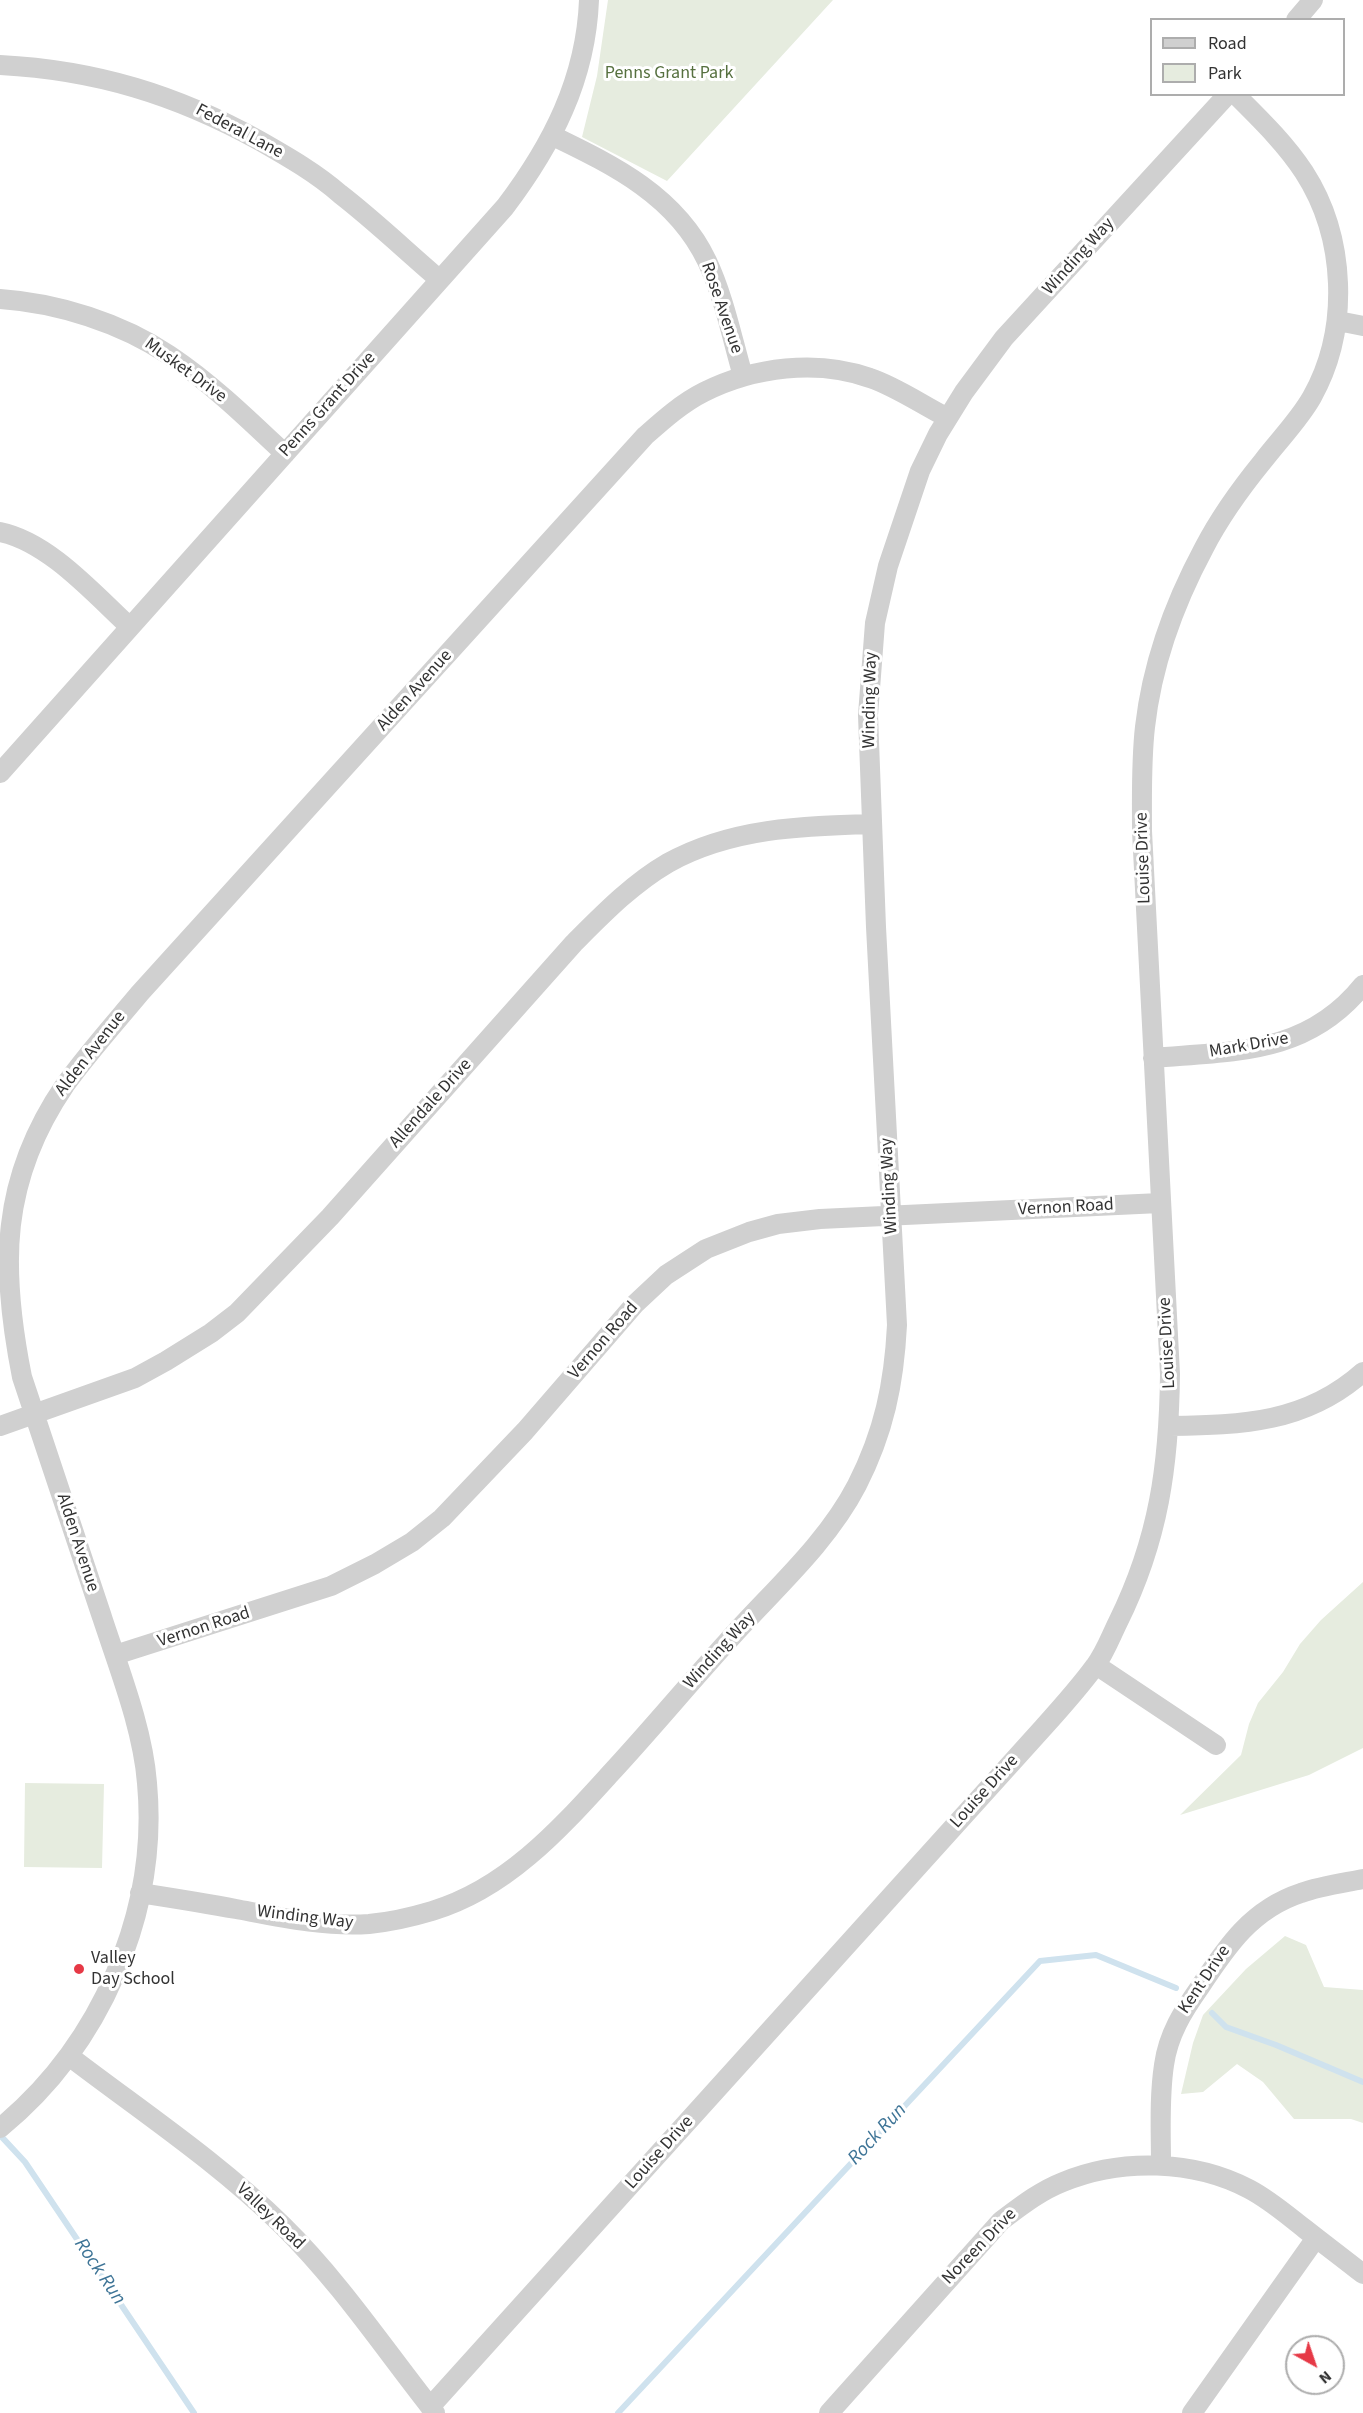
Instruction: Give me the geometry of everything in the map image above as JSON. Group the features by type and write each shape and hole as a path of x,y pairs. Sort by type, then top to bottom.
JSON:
{"street":[{"name":"Penns Grant Drive","path":"0,773 505,207 531,173 553,136 567,106 585,45 589,0"},
{"path":"1298,18 1313,0"},
{"name":"Federal Lane","path":"0,66 50,69 103,78 164,95 230,124 294,160 339,193 440,280"},
{"name":"Winding Way","path":"140,1893 291,1919 343,1925 405,1919 436,1910 464,1898 506,1874 540,1848 589,1798 728,1641 800,1564 837,1518 856,1487 882,1428 894,1368 897,1314 868,715 875,623 888,566 920,471 948,418 1005,338 1226,96"},
{"name":"Louise Drive","path":"432,2410 1042,1729 1096,1665 1137,1580 1152,1537 1163,1487 1170,1426 1170,1374 1142,831 1145,725 1156,669 1189,577 1224,514 1313,395 1332,348 1338,321 1336,261 1321,203 1305,173 1287,148 1237,96"},
{"name":"Rose Avenue","path":"553,136 633,178 662,200 691,233 707,261 720,295 743,376"},
{"name":"Musket Drive","path":"0,299 59,308 119,328 142,339 170,355 207,384 285,454"},
{"path":"1338,321 1363,326"},
{"name":"Alden Avenue","path":"2,2126 25,2106 69,2056 93,2019 113,1979 134,1925 149,1812 147,1781 136,1728 115,1655 22,1377 12,1332 5,1258 17,1179 43,1118 64,1086 140,993 645,436 673,411 703,392 743,376 763,371 803,368 846,371 881,382 948,418"},
{"path":"0,532 21,538 45,552 130,627"},
{"name":"Allendale Drive","path":"0,1426 135,1378 211,1333 237,1313 338,1208 574,943 614,903 640,882 668,863 692,852 751,833 788,827 872,824"},
{"name":"Mark Drive","path":"1153,1058 1222,1053 1281,1043 1321,1025 1363,985"},
{"name":"Vernon Road","path":"115,1655 331,1586 412,1542 442,1518 525,1431 643,1297 677,1266 706,1250 750,1232 778,1224 820,1219 1160,1203"},
{"path":"1170,1426 1254,1423 1279,1417 1331,1396 1363,1372"},
{"path":"1096,1665 1216,1745"},
{"name":"Kent Drive","path":"1161,2166 1162,2081 1164,2063 1173,2032 1186,2007 1228,1944 1260,1914 1277,1903 1301,1893 1363,1879"},
{"name":"Valley Road","path":"69,2056 239,2186 284,2227 342,2292 432,2410"},
{"name":"Noreen Drive","path":"829,2413 993,2230 1029,2199 1075,2177 1114,2168 1161,2166 1222,2177 1250,2189 1280,2209 1363,2274"},
{"path":"1192,2413 1316,2238"}],"green space":[{"name":"Penns Grant Park","path":"608,0 833,0 667,181 582,137 597,76"},
{"path":"1363,1582 1363,1748 1309,1775 1180,1815 1241,1755 1249,1724 1258,1703 1283,1672 1300,1644 1321,1620"},
{"path":"25,1783 104,1784 102,1868 24,1867"},
{"path":"1285,1936 1306,1945 1324,1987 1363,1990 1363,2123 1351,2119 1294,2119 1263,2082 1237,2064 1203,2092 1181,2094 1193,2043 1203,2015 1246,1969"}],"waterway":[{"name":"Rock Run","path":"618,2413 1040,1961 1096,1955 1176,1988"},
{"name":"Rock Run","path":"1212,2013 1226,2027 1276,2045 1363,2082"},
{"name":"Rock Run","path":"0,2135 25,2162 194,2413"}],"place":[{"name":"Valley Day School","path":"79,1969"}]}
